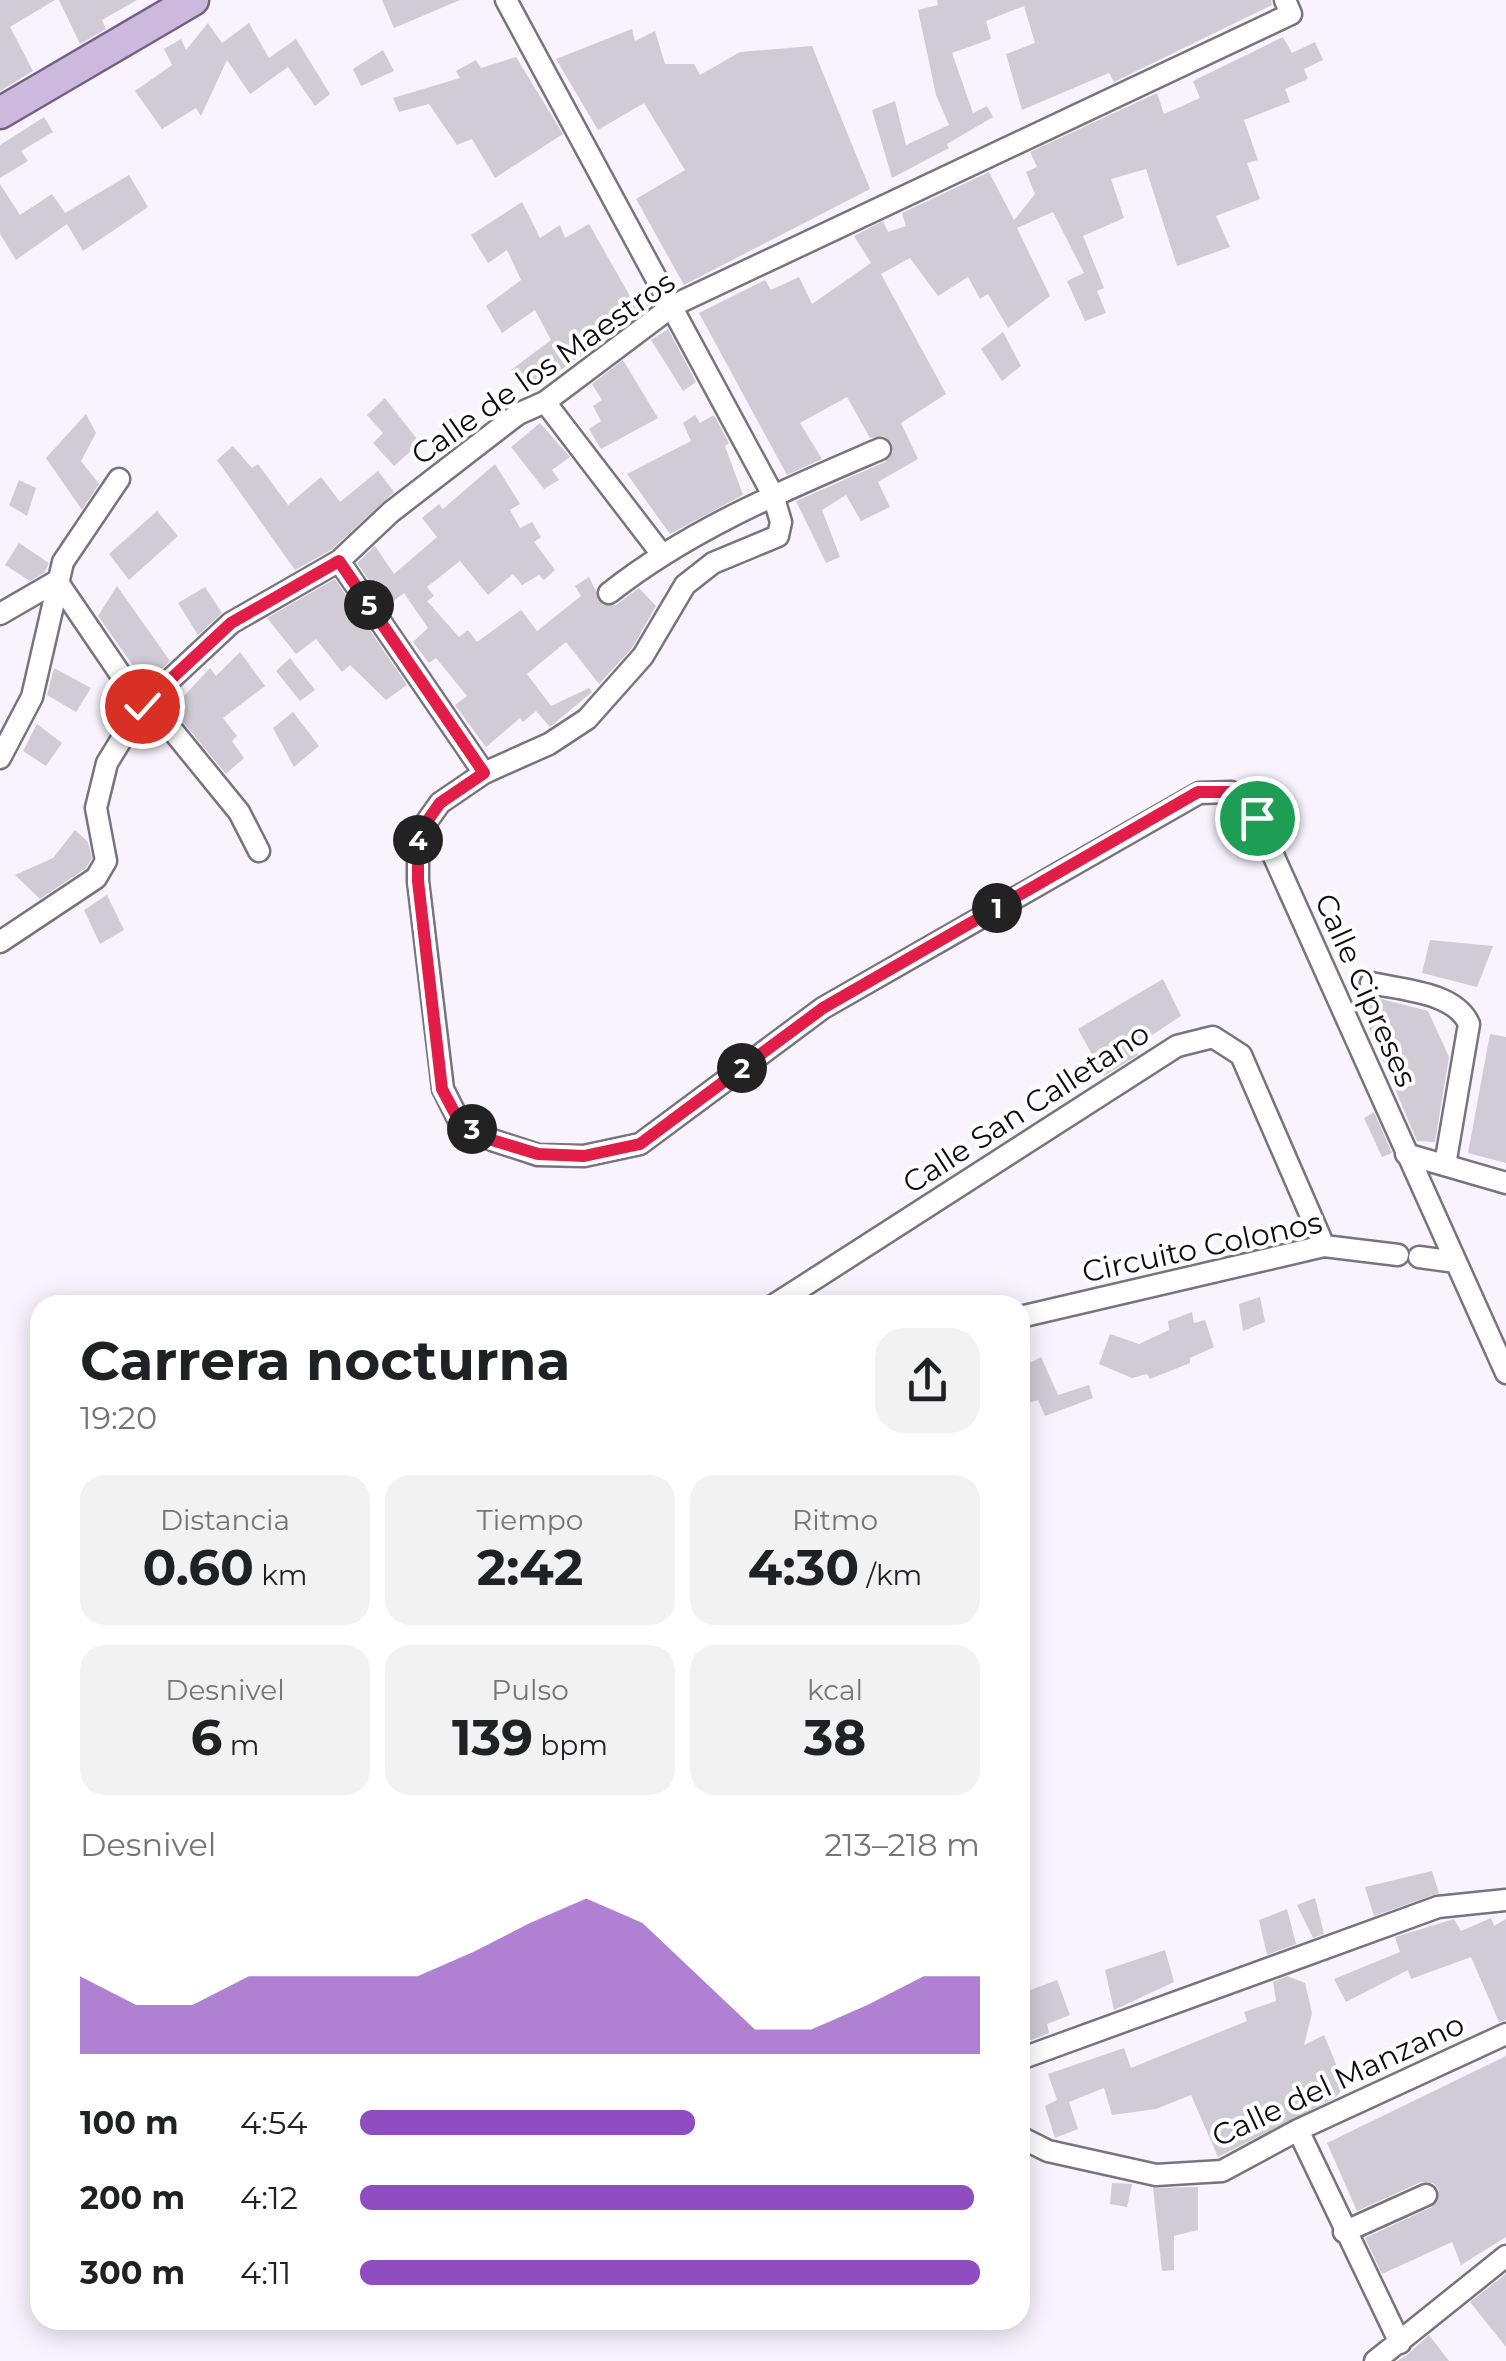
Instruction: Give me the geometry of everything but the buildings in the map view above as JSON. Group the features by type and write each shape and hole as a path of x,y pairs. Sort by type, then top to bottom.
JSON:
{"main road":[{"path":"0,114 194,0"}],"street":[{"path":"506,0 674,305 773,495"},
{"name":"Calle de los Maestros","path":"0,942 96,878 106,861 96,808 107,764 142,706 231,623 339,561 391,512 518,414 545,402 674,305 1288,7"},
{"path":"545,402 660,552"},
{"path":"609,593 660,552 773,495 880,448"},
{"path":"0,758 32,697 63,562 120,478"},
{"name":"Calle Cipreses","path":"773,495 782,522 778,536 713,563 685,585 644,656 586,719 550,744 484,773 440,803 418,834 418,881 442,1089 459,1121 492,1140 538,1154 584,1156 640,1144 823,1008 1198,792 1231,792 1257,818 1506,1373"},
{"path":"339,561 484,773"},
{"path":"0,614 57,581"},
{"path":"57,581 142,706 164,720 239,812 259,850"},
{"path":"1371,983 1446,1001 1464,1012 1469,1024 1445,1166"},
{"name":"Calle San Calletano","path":"790,1295 1178,1046 1213,1037 1241,1055 1324,1246"},
{"path":"1406,1154 1506,1184"},
{"name":"Circuito Colonos","path":"1030,1315 1324,1246 1456,1262"},
{"path":"1030,2055 1438,1907 1506,1900"},
{"name":"Calle del Manzano","path":"1030,2142 1048,2151 1156,2175 1222,2171 1298,2130 1506,2034"},
{"path":"1298,2130 1400,2343"},
{"path":"1344,2232 1426,2194"},
{"path":"1375,2361 1506,2256"}],"route":[{"path":"142,706 231,623 339,561 484,773 440,803 418,834 418,881 442,1089 459,1121 492,1140 538,1154 584,1156 640,1144 823,1008 1198,792 1231,792 1257,818"}]}
